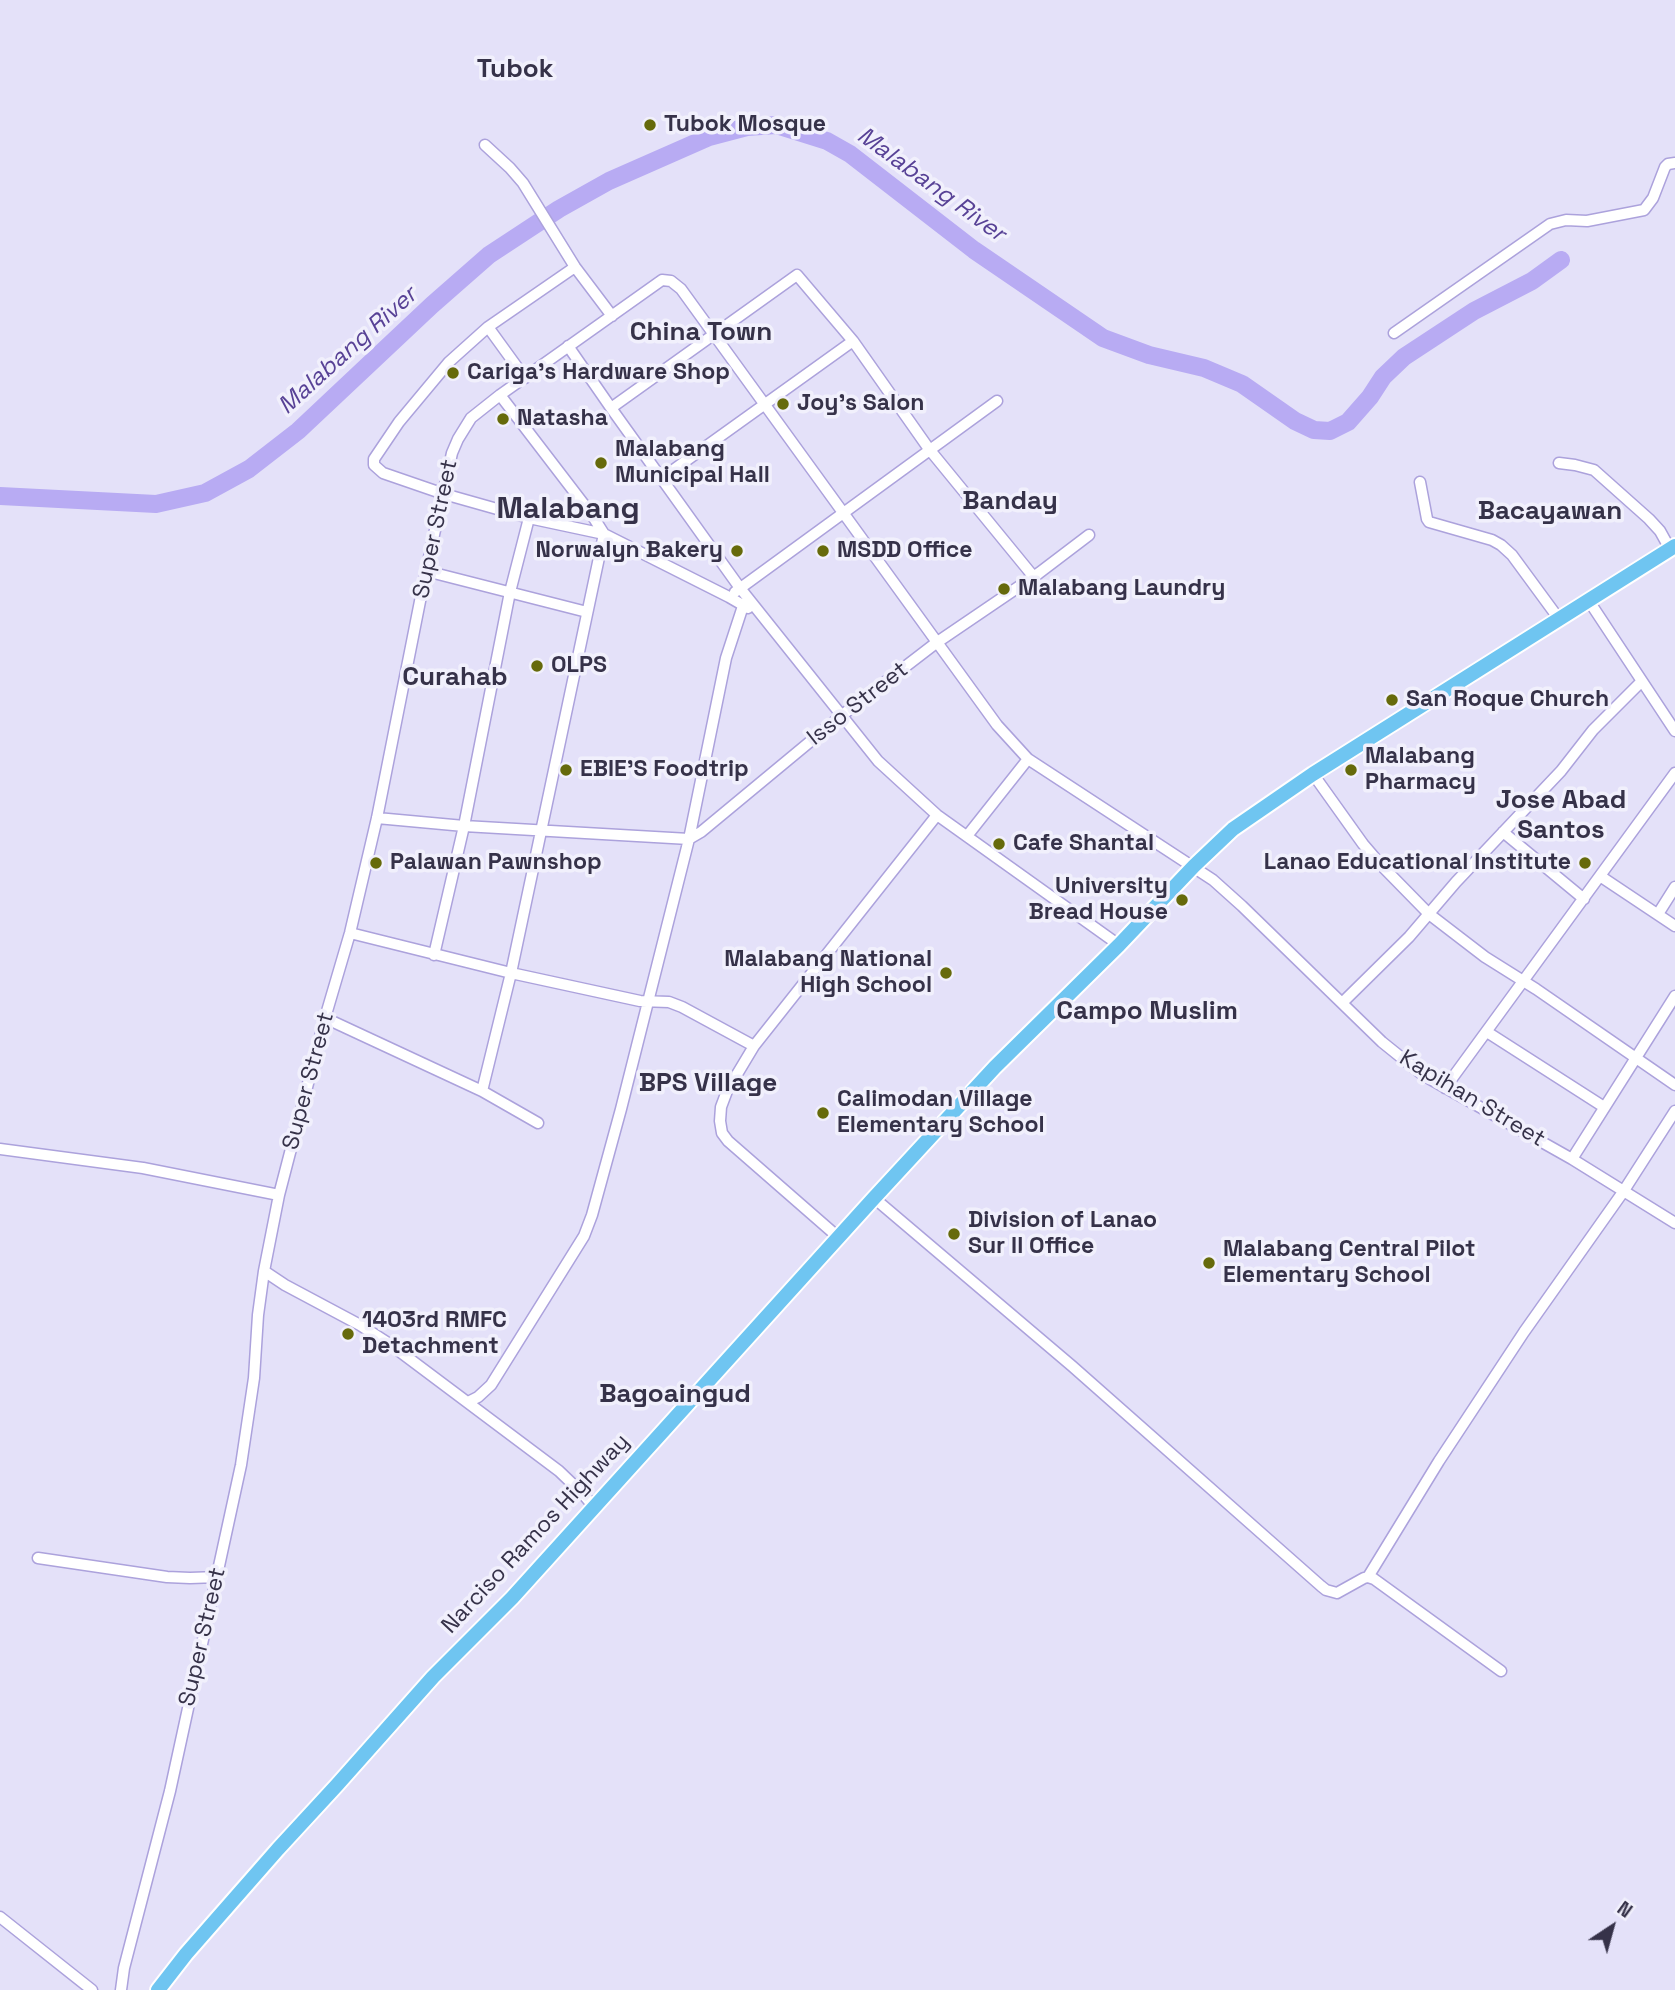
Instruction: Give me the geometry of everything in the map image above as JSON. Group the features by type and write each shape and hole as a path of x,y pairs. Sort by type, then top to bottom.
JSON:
{"highway":[{"name":"Narciso Ramos Highway","path":"158,1990 278,1849 433,1677 512,1598 838,1237 995,1067 1119,945 1194,866 1233,830 1313,774 1673,547"}],"street":[{"path":"485,145 510,168 531,195 575,267 612,316"},
{"path":"1394,333 1550,224 1566,220 1587,221 1644,210 1653,198 1665,167 1675,163"},
{"path":"575,267 488,327 449,362 418,398 374,459 374,465 383,473 444,494 529,518 604,534 761,615"},
{"path":"611,408 797,275 853,341 929,449 1033,576"},
{"name":"Super Street","path":"121,1990 124,1968 170,1791 241,1465 253,1391 264,1271 279,1195 350,933 377,818 426,571 453,453 471,418 500,395 662,280 671,281"},
{"name":"Kapihan Street","path":"671,281 681,289 997,725 1028,759 1194,866 1227,891 1381,1042 1403,1060 1445,1088 1572,1159 1675,1223"},
{"path":"488,327 525,377"},
{"path":"662,478 853,341"},
{"path":"568,346 740,588 878,761 937,815 1119,945"},
{"path":"482,1091 511,974 604,534 500,395"},
{"path":"729,597 997,401"},
{"path":"1559,463 1586,468 1602,477 1649,519 1673,547"},
{"path":"1420,482 1429,522 1501,545 1512,555 1559,619"},
{"path":"434,955 464,826 510,592 529,518"},
{"name":"Isso Street","path":"689,839 936,643 1040,573 1089,536"},
{"path":"426,571 587,612"},
{"path":"1589,601 1675,731"},
{"path":"468,1402 491,1385 584,1236 592,1214 649,1002 689,839 726,658 743,606"},
{"path":"1342,1003 1391,956 1561,771 1603,720 1641,682"},
{"path":"967,836 1028,759"},
{"path":"1445,1088 1675,773"},
{"path":"1313,774 1381,866 1429,914 1485,957 1675,1084"},
{"path":"838,1237 727,1141 720,1121 722,1107 727,1091 754,1046 937,815"},
{"path":"377,818 464,826 689,839"},
{"path":"1503,832 1584,899"},
{"path":"1600,876 1675,926"},
{"path":"1658,914 1675,887"},
{"path":"350,933 511,974 649,1002 669,1002 754,1046"},
{"path":"1572,1159 1673,1002"},
{"path":"325,1018 482,1091 538,1123"},
{"path":"1487,1032 1604,1107"},
{"path":"874,1198 1072,1366 1321,1586 1337,1593 1368,1577 1465,1420 1623,1192 1675,1111"},
{"path":"0,1149 143,1168 279,1195"},
{"path":"264,1271 377,1335 559,1471 594,1507"},
{"path":"38,1558 167,1577 218,1577"},
{"path":"1368,1577 1501,1671"},
{"path":"0,1917 92,1990"}],"waterway":[{"name":"Malabang River","path":"0,496 156,504 205,493 249,469 298,431 489,255 559,209 609,181 709,137 747,127 776,125 827,141 850,154 974,250 1103,338 1149,355 1204,368 1242,384 1295,421 1314,430 1330,431 1348,422 1383,377 1404,357 1474,311 1532,281 1561,260"}],"place":[{"name":"Tubok Mosque","path":"650,125"},
{"name":"Cariga's Hardware Shop","path":"453,373"},
{"name":"Joy's Salon","path":"783,404"},
{"name":"Natasha","path":"503,419"},
{"name":"Malabang Municipal Hall","path":"601,463"},
{"name":"Norwalyn Bakery","path":"737,551"},
{"name":"MSDD Office","path":"823,551"},
{"name":"Malabang Laundry","path":"1004,589"},
{"name":"OLPS","path":"537,666"},
{"name":"San Roque Church","path":"1392,700"},
{"name":"EBIE'S Foodtrip","path":"566,770"},
{"name":"Malabang Pharmacy","path":"1351,770"},
{"name":"Cafe Shantal","path":"999,844"},
{"name":"Palawan Pawnshop","path":"376,863"},
{"name":"Lanao Educational Institute","path":"1585,863"},
{"name":"University Bread House","path":"1182,900"},
{"name":"Malabang National High School","path":"946,973"},
{"name":"Calimodan Village Elementary School","path":"823,1113"},
{"name":"Division of Lanao Sur II Office","path":"954,1234"},
{"name":"Malabang Central Pilot Elementary School","path":"1209,1263"},
{"name":"1403rd RMFC Detachment","path":"348,1334"}],"district":[{"name":"Tubok","path":"515,70"},
{"name":"China Town","path":"701,333"},
{"name":"Banday","path":"1010,502"},
{"name":"Malabang","path":"568,510"},
{"name":"Bacayawan","path":"1550,512"},
{"name":"Curahab","path":"455,678"},
{"name":"Jose Abad Santos","path":"1561,816"},
{"name":"Campo Muslim","path":"1147,1012"},
{"name":"BPS Village","path":"708,1084"},
{"name":"Bagoaingud","path":"675,1395"}]}
